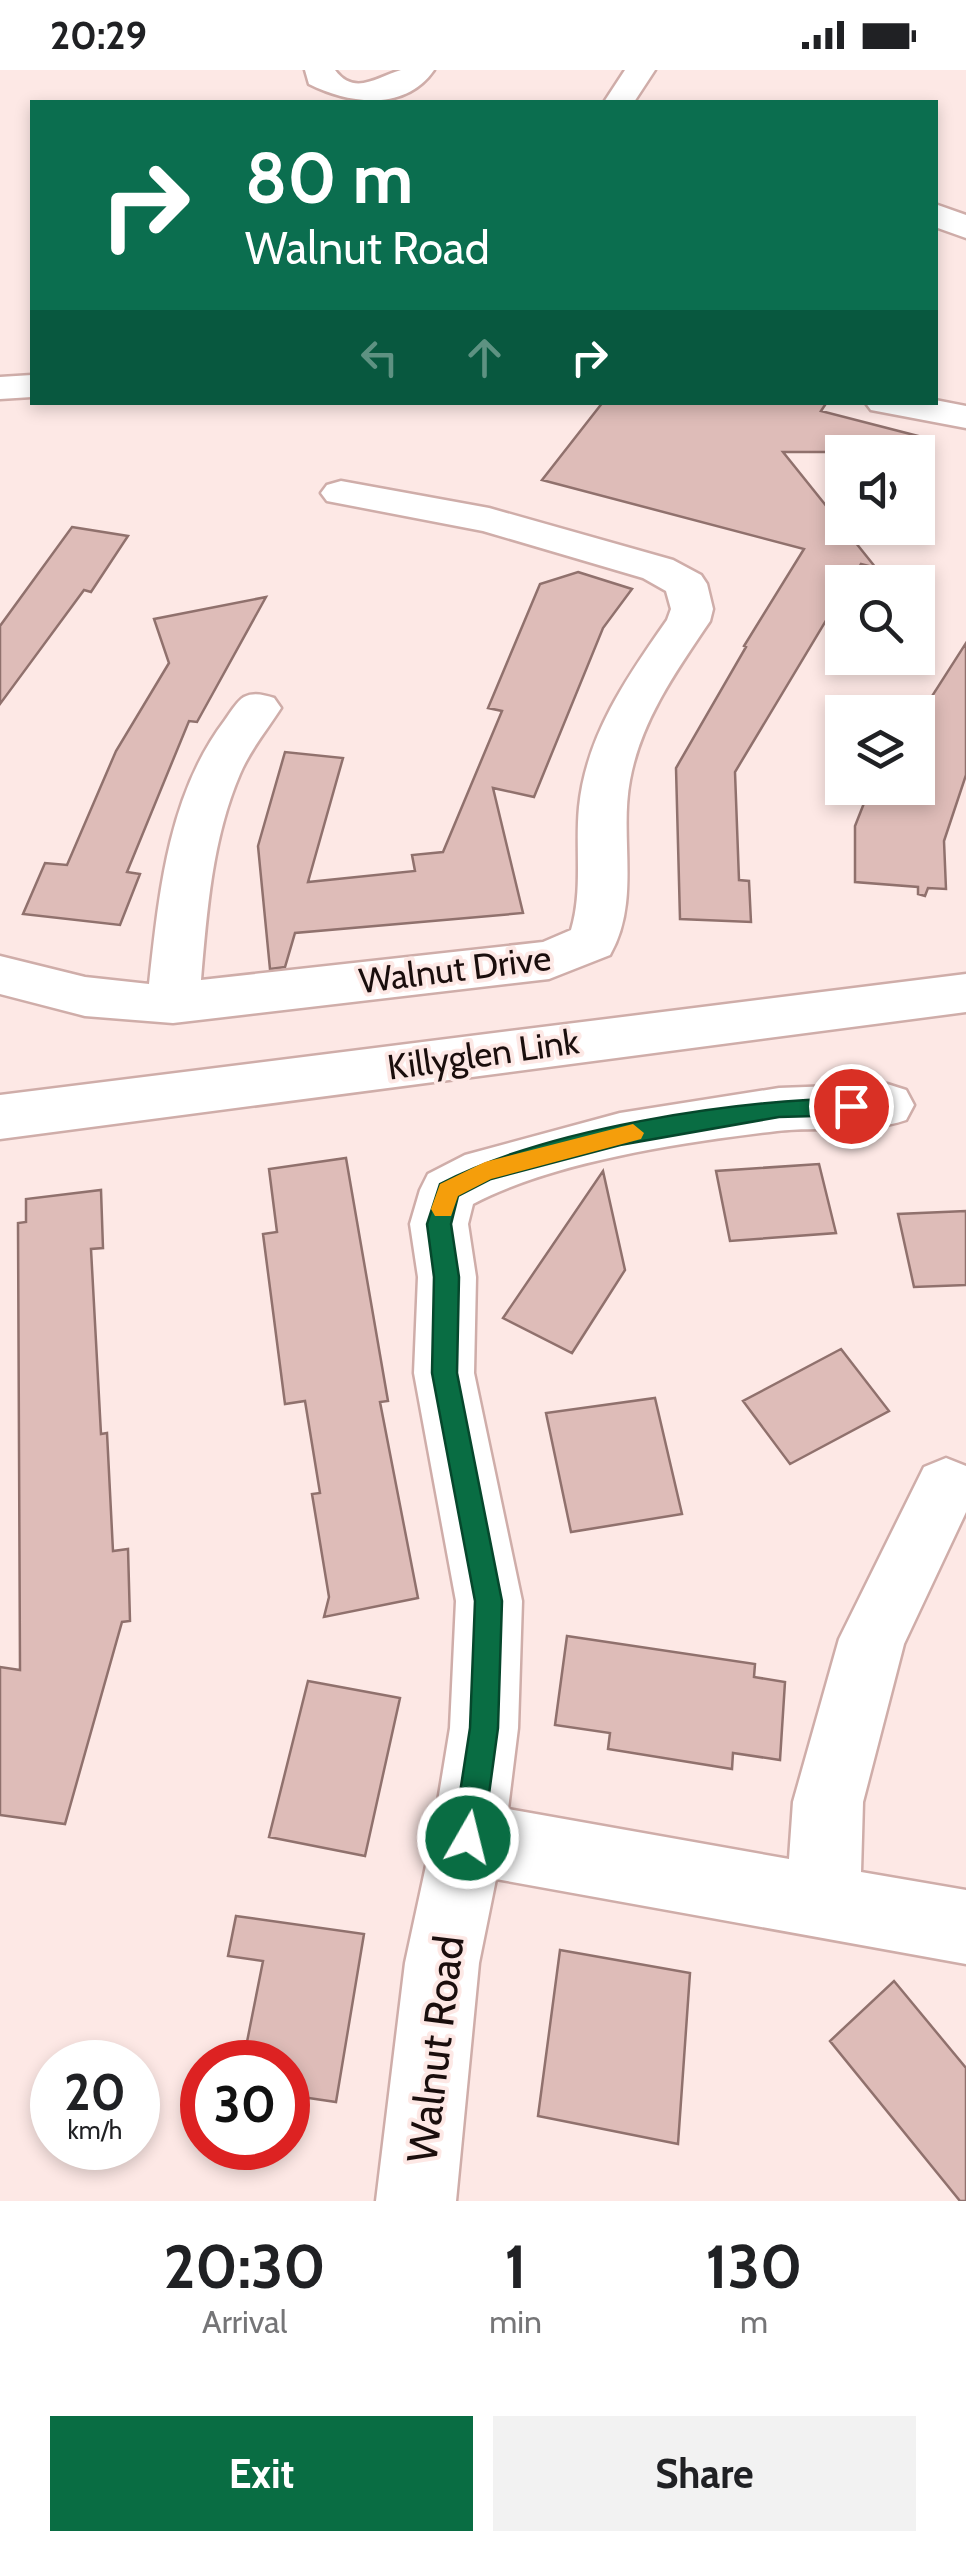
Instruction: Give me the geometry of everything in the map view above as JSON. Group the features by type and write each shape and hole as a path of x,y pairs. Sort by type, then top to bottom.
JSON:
{"street":[{"path":"320,70 320,78 337,87 368,92 392,90 419,70"},
{"path":"620,100 640,70"},
{"path":"938,215 966,228"},
{"path":"899,405 966,418"},
{"name":"Walnut Drive","path":"0,974 88,1000 123,1005 549,960 592,942 603,918 603,806 614,743 641,689 688,621 692,608 686,584 658,569 489,520 341,493"},
{"path":"173,1002 198,827 219,763 258,708"},
{"name":"Killyglen Link","path":"0,1118 966,993"},
{"name":"Walnut Road","path":"416,2201 442,1963 468,1838 484,1728 489,1601 444,1373 446,1277 439,1224 448,1190 485,1171 686,1123 779,1108 888,1106"},
{"path":"823,1900 828,1802 872,1639 946,1486"},
{"path":"468,1838 966,1928"}],"building":[{"path":"601,405 825,405 821,411 914,435 825,435 825,452 783,452 825,504 825,545 858,545 874,565 825,565 825,622 735,772 739,880 749,881 751,922 680,919 676,768 804,549 542,480"},
{"path":"72,527 128,536 91,592 84,590 0,704 0,626"},
{"path":"578,572 632,589 603,628 534,797 493,788 523,913 295,933 285,967 270,969 258,846 285,752 343,758 308,882 415,871 412,855 443,852 502,711 488,708 540,584"},
{"path":"266,597 197,722 189,721 127,872 140,874 120,925 23,914 45,863 67,865 116,751 169,663 154,619"},
{"path":"966,643 966,775 944,841 946,889 928,888 925,896 918,894 918,887 855,882 855,826 863,805 935,805 933,695"},
{"path":"346,1158 388,1401 380,1402 418,1598 324,1617 329,1597 312,1494 320,1493 305,1401 285,1404 263,1234 277,1232 269,1169"},
{"path":"819,1164 836,1233 730,1241 716,1171"},
{"path":"603,1171 625,1270 572,1353 503,1318"},
{"path":"101,1190 103,1248 91,1249 101,1434 107,1433 113,1551 128,1549 130,1621 122,1622 65,1824 0,1815 0,1667 20,1670 18,1223 26,1222 26,1199"},
{"path":"966,1211 966,1285 914,1287 898,1214"},
{"path":"841,1349 889,1411 790,1464 743,1401"},
{"path":"655,1398 682,1514 571,1532 546,1413"},
{"path":"567,1636 755,1664 754,1677 785,1682 780,1760 733,1753 732,1769 608,1749 610,1733 555,1725"},
{"path":"308,1681 400,1698 365,1856 269,1837"},
{"path":"236,1916 364,1934 336,2102 310,2098 310,2040 247,2040 263,1961 228,1956"},
{"path":"560,1950 690,1973 678,2144 538,2116"},
{"path":"894,1981 966,2068 966,2201 960,2201 830,2041"}],"slow traffic":[{"path":"443,1209 448,1190 485,1171 633,1133"}],"route":[{"path":"468,1838 484,1728 489,1601 444,1373 446,1277 439,1224 448,1190 485,1171 620,1136 779,1108 851,1106"}]}
